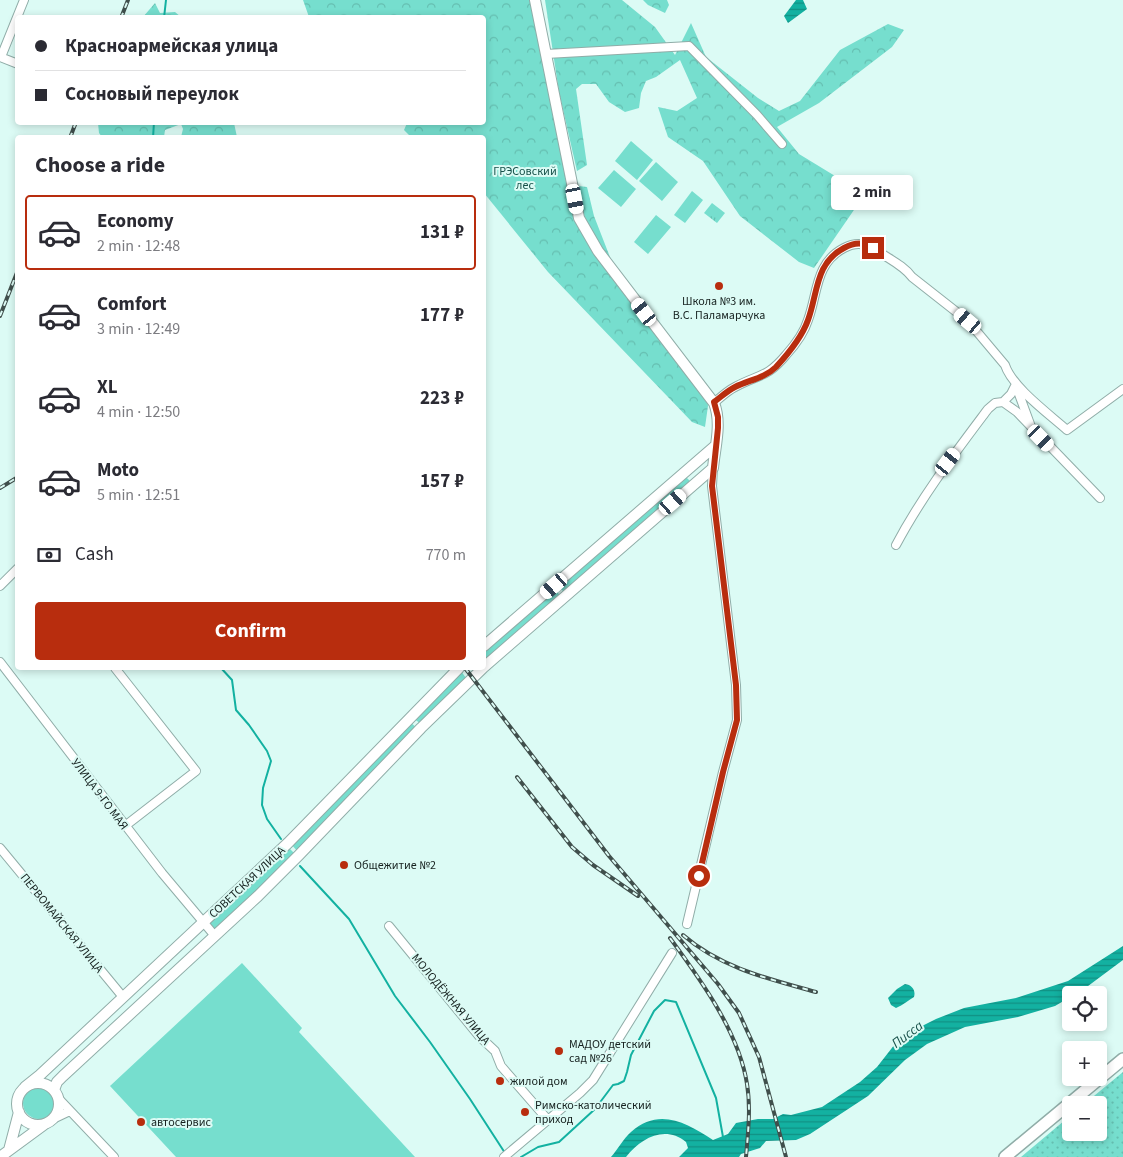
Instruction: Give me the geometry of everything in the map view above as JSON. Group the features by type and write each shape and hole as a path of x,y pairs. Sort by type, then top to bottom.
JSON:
{"main road":[{"path":"535,0 579,218 598,251 714,402 718,417 713,468"},
{"path":"486,644 715,446"},
{"name":"СОВЕТСКАЯ УЛИЦА","path":"486,664 713,468"},
{"name":"СОВЕТСКАЯ УЛИЦА","path":"25,1088 288,843 457,670"},
{"name":"СОВЕТСКАЯ УЛИЦА","path":"48,1122 58,1111 57,1082 299,856 421,728 480,670"},
{"path":"1006,1157 1123,1059"},
{"path":"9,1150 19,1112 19,1097 25,1088 38,1083 48,1085 56,1094"},
{"path":"19,1112 25,1120 31,1123 48,1122"},
{"path":"0,1157 48,1122"}],"street":[{"path":"18,15 24,0"},
{"path":"15,21 0,57 15,63"},
{"path":"546,54 689,46 757,115 782,144"},
{"path":"714,402 737,386 767,374 787,354 803,331 808,320 821,272 831,257 850,245 859,243 873,248 908,271 912,277 963,316 1005,365 1007,372 1016,384 1067,430 1123,390"},
{"path":"896,545 911,516 982,417 995,404 1003,402 1011,394 1016,384"},
{"path":"1016,384 1030,426"},
{"path":"1003,402 1017,412 1100,498"},
{"path":"687,924 737,720 736,685 712,486 713,468"},
{"path":"0,586 15,571"},
{"name":"УЛИЦА 9-ГО МАЯ","path":"0,662 125,826 215,936"},
{"path":"117,670 196,771 125,826"},
{"path":"410,718 421,728"},
{"path":"288,843 299,856"},
{"name":"ПЕРВОМАЙСКАЯ УЛИЦА","path":"0,848 123,997"},
{"name":"МОЛОДЁЖНАЯ УЛИЦА","path":"389,926 479,1036 495,1052 501,1066 548,1120"},
{"path":"504,1157 580,1093 596,1075 672,953"},
{"path":"56,1094 114,1157"},
{"path":"48,1122 70,1111"}],"green space":[{"name":"ГРЭСовский лес","path":"303,0 532,0 542,62 570,185 587,187 594,216 615,270 706,389 708,406 705,427 692,422 548,272 486,195 486,135 409,135 404,130 406,125 486,125 486,15 308,15"},
{"name":"ГРЭСовский лес","path":"545,0 622,0 655,27 675,55 691,23 706,57 758,98 779,111 800,101 840,50 888,24 904,30 892,47 819,103 777,127 799,154 840,179 847,186 856,207 814,268 799,262 740,216 703,161 668,137 658,107 677,111 697,98 680,60 656,77 646,81 641,93 639,108 625,112 609,102 596,84 582,84 576,89 587,165 577,171 559,92"},
{"path":"643,0 667,0 669,5 665,13 648,5"},
{"path":"155,3 160,13 175,12 179,15 145,15"},
{"path":"98,125 178,125 165,130 164,135 100,135"},
{"path":"181,125 234,125 237,135 182,135 183,129"},
{"path":"631,141 653,160 637,180 615,161"},
{"path":"656,162 678,182 662,201 639,181"},
{"path":"614,170 636,189 621,207 598,188"},
{"path":"692,191 703,200 685,223 674,215"},
{"path":"712,203 725,213 717,223 704,213"},
{"path":"656,215 671,227 648,254 634,242"},
{"path":"686,477 692,483 564,592 558,586"},
{"path":"554,589 561,596 486,660 486,649"},
{"path":"461,671 466,678 421,724 413,718"},
{"path":"410,722 417,728 298,852 291,844"},
{"path":"288,847 296,855 215,932 207,923"},
{"path":"242,963 302,1028 299,1032 415,1157 176,1157 110,1086"},
{"path":"1123,1072 1123,1157 1021,1157 1062,1123 1062,1141 1107,1141 1107,1096 1094,1096"},
{"path":"39,1087 45,1088 50,1092 54,1097 54,1109 50,1114 45,1118 39,1119 33,1118 28,1114 24,1109 23,1103 24,1097 28,1092 33,1088"}],"shaded area":[{"path":"796,0 803,0 807,9 788,23 784,16"},
{"path":"1123,946 1123,960 1088,986 1062,986 1062,1002 1055,1006 1018,1017 965,1027 927,1044 905,1060 868,1096 810,1134 796,1140 766,1141 760,1148 741,1154 739,1157 679,1157 688,1148 686,1142 670,1134 662,1134 646,1139 626,1157 611,1157 631,1132 641,1124 652,1120 673,1120 683,1123 713,1140 728,1134 736,1123 758,1119 773,1119 783,1114 791,1115 822,1107 860,1082 877,1067 895,1044 912,1031 964,1008 1016,998 1068,981"},
{"path":"905,984 913,988 914,997 896,1008 891,1005 888,998"}],"waterway":[{"path":"164,15 166,0"},
{"path":"153,135 154,125"},
{"path":"223,670 232,680 236,710 267,751 271,761 263,788 262,805 267,819 281,839"},
{"path":"300,866 349,919 395,996 470,1099 505,1153"},
{"path":"521,1157 538,1147 559,1142 595,1109 613,1085 624,1081 631,1055 654,1011 665,1000 676,1002 716,1098 723,1137"}],"railway":[{"path":"122,15 128,0"},
{"path":"71,135 75,125"},
{"path":"0,316 15,278"},
{"path":"0,488 15,479"},
{"path":"467,670 609,856 718,984 739,1013 759,1057 786,1157"},
{"path":"517,777 572,847 593,865 638,896"},
{"path":"683,935 713,956 729,964 763,977 816,992"},
{"path":"670,938 717,1007 736,1045 743,1064 749,1102 746,1157"}],"place":[{"name":"Школа №3 им. В.С. Паламарчука","path":"719,286"},
{"name":"Общежитие №2","path":"344,865"},
{"name":"МАДОУ детский сад №26","path":"559,1051"},
{"name":"жилой дом","path":"500,1081"},
{"name":"Римско-католический приход","path":"525,1112"},
{"name":"автосервис","path":"141,1122"}],"route":[{"path":"699,876 737,720 736,685 712,486 718,428 718,417 714,402 731,389 767,374 787,354 803,331 808,320 821,272 831,257 842,249 859,243 873,248"}],"water label":[{"name":"Писса","path":"907,1034"}]}
